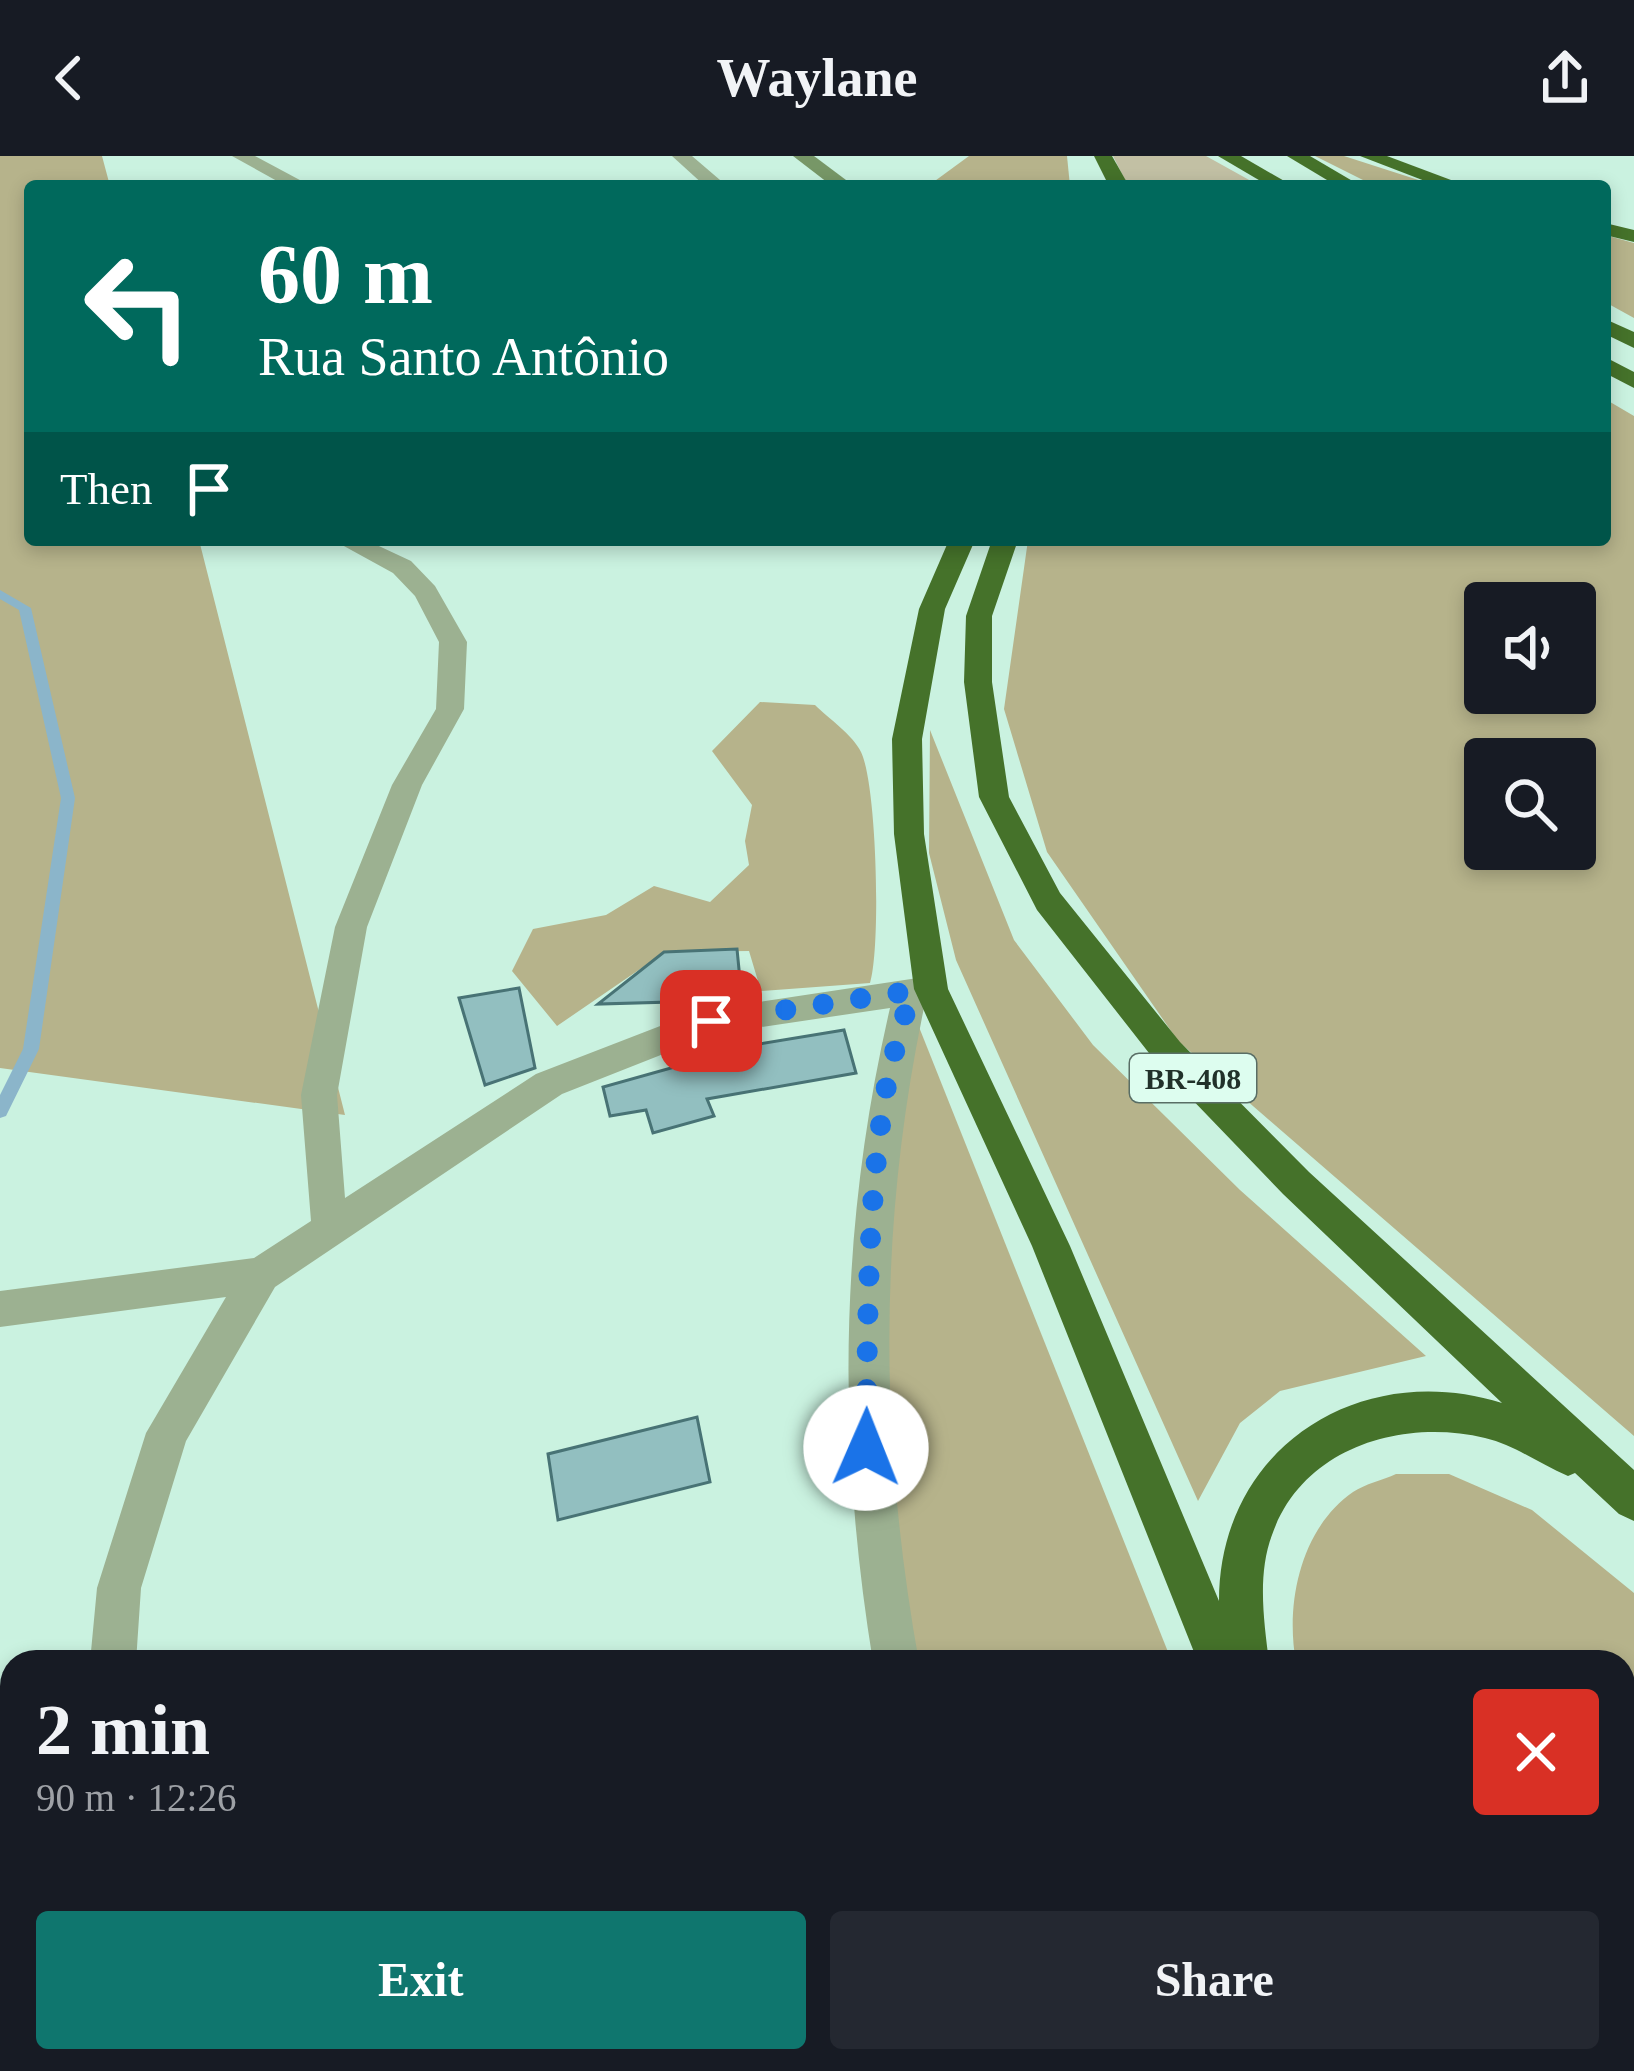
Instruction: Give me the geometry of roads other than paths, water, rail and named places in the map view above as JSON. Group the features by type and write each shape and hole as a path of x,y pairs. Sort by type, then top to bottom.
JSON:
{"highway":[{"path":"1227,156 1272,180"},
{"path":"1296,156 1340,180"},
{"path":"1369,156 1439,180"},
{"path":"959,546 932,609 907,739 921,990 1051,1246 1216,1650"},
{"name":"BR-408","path":"1003,546 979,616 978,682 994,797 1048,901 1168,1052 1264,1150 1634,1501"},
{"path":"1245,1650 1238,1594 1253,1522 1288,1465 1341,1427 1405,1411 1477,1415 1550,1441 1634,1501"}],"street":[{"path":"241,156 289,180"},
{"path":"681,156 710,180"},
{"path":"802,156 836,180"},
{"path":"331,1229 322,1166 320,1095 351,927 407,785 450,709 452,676 453,642 426,592 402,567 358,546"},
{"path":"0,1309 261,1275 549,1084 711,1021 921,990 887,1087 867,1304 866,1448 882,1592 894,1650"},
{"path":"114,1650 119,1588 167,1433 261,1275"}],"waterway":[{"path":"0,594 25,608 68,798 31,1049 0,1111"}]}
